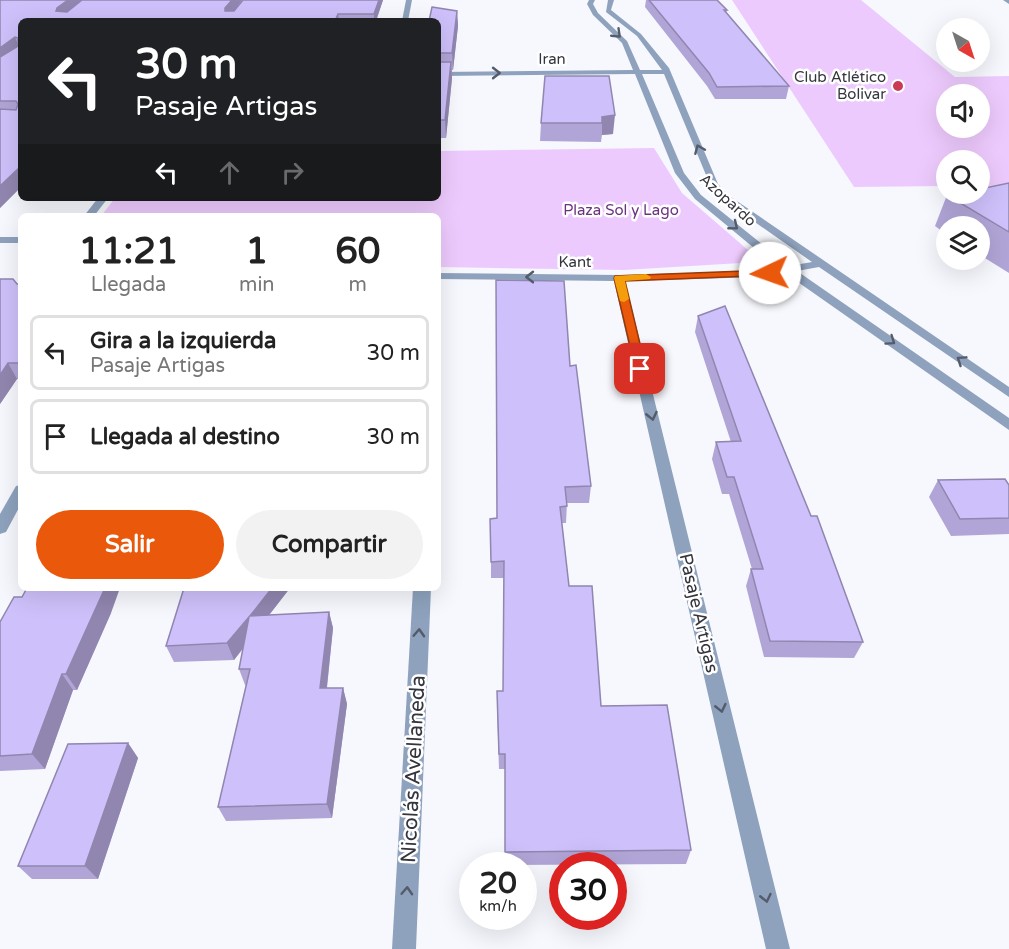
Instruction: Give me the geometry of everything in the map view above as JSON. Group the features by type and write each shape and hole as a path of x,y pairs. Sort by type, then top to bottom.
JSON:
{"street":[{"path":"406,18 409,0"},
{"name":"Azopardo","path":"592,0 591,8 625,42 640,72 680,173 698,198 789,271 1009,425"},
{"name":"Azopardo","path":"611,0 608,10 639,35 666,72 714,185 724,197 1009,393"},
{"name":"Iran","path":"441,74 666,72"},
{"path":"91,213 101,201"},
{"path":"0,240 18,240"},
{"name":"Kant","path":"441,276 619,278 762,274 819,264"},
{"name":"Pasaje Artigas","path":"619,278 778,949"},
{"path":"0,528 18,495"},
{"name":"Nicolás Avellaneda","path":"404,949 422,591"}],"green space":[{"name":"Club Atlético Bolivar","path":"732,0 861,0 936,61 936,72 949,72 955,77 1009,76 1009,186 990,186 990,150 936,150 936,186 854,187"},
{"name":"Plaza Sol y Lago","path":"654,148 682,193 756,257 741,263 624,270 441,267 441,213 103,213 113,201 441,201 441,151"}],"building":[{"path":"0,0 68,0 56,11 67,12 82,0 232,0 225,11 234,11 243,0 379,0 374,14 338,14 336,18 18,18 18,38 15,37 0,48"},
{"path":"649,0 717,0 789,86 717,87 709,73"},
{"path":"432,7 457,11 452,53 441,53 441,18 430,18"},
{"path":"18,46 18,104 16,101 0,101 0,57"},
{"path":"441,62 451,62 445,120 441,120"},
{"path":"545,76 609,76 615,115 602,117 602,123 541,123"},
{"path":"18,104 18,169 0,186 0,109 16,110"},
{"path":"1009,183 1009,232 990,221 990,216 982,216 962,204 990,204 990,187"},
{"path":"0,279 13,279 18,284 18,363 8,363 0,375"},
{"path":"496,280 564,281 570,366 576,365 591,486 565,487 567,506 560,507 569,586 592,586 601,706 667,705 691,850 505,852 505,754 499,754 497,691 503,691 504,561 491,562 490,519 497,518"},
{"path":"725,306 811,516 817,516 863,642 770,641 751,569 763,569 734,477 727,477 716,442 741,441 698,316"},
{"path":"1005,479 1009,485 1009,518 960,519 938,480"},
{"path":"25,591 104,591 66,674 62,674 32,754 0,756 0,622 14,597 22,597"},
{"path":"183,591 270,591 250,616 329,612 320,688 343,688 327,804 218,807 250,669 239,669 249,617 227,643 166,646"},
{"path":"128,743 85,866 18,866 68,744"}],"slow traffic":[{"path":"624,299 619,278 646,277"}],"place":[{"name":"Club Atlético Bolivar","path":"898,86"}],"route":[{"path":"640,369 619,278 770,273"}]}
